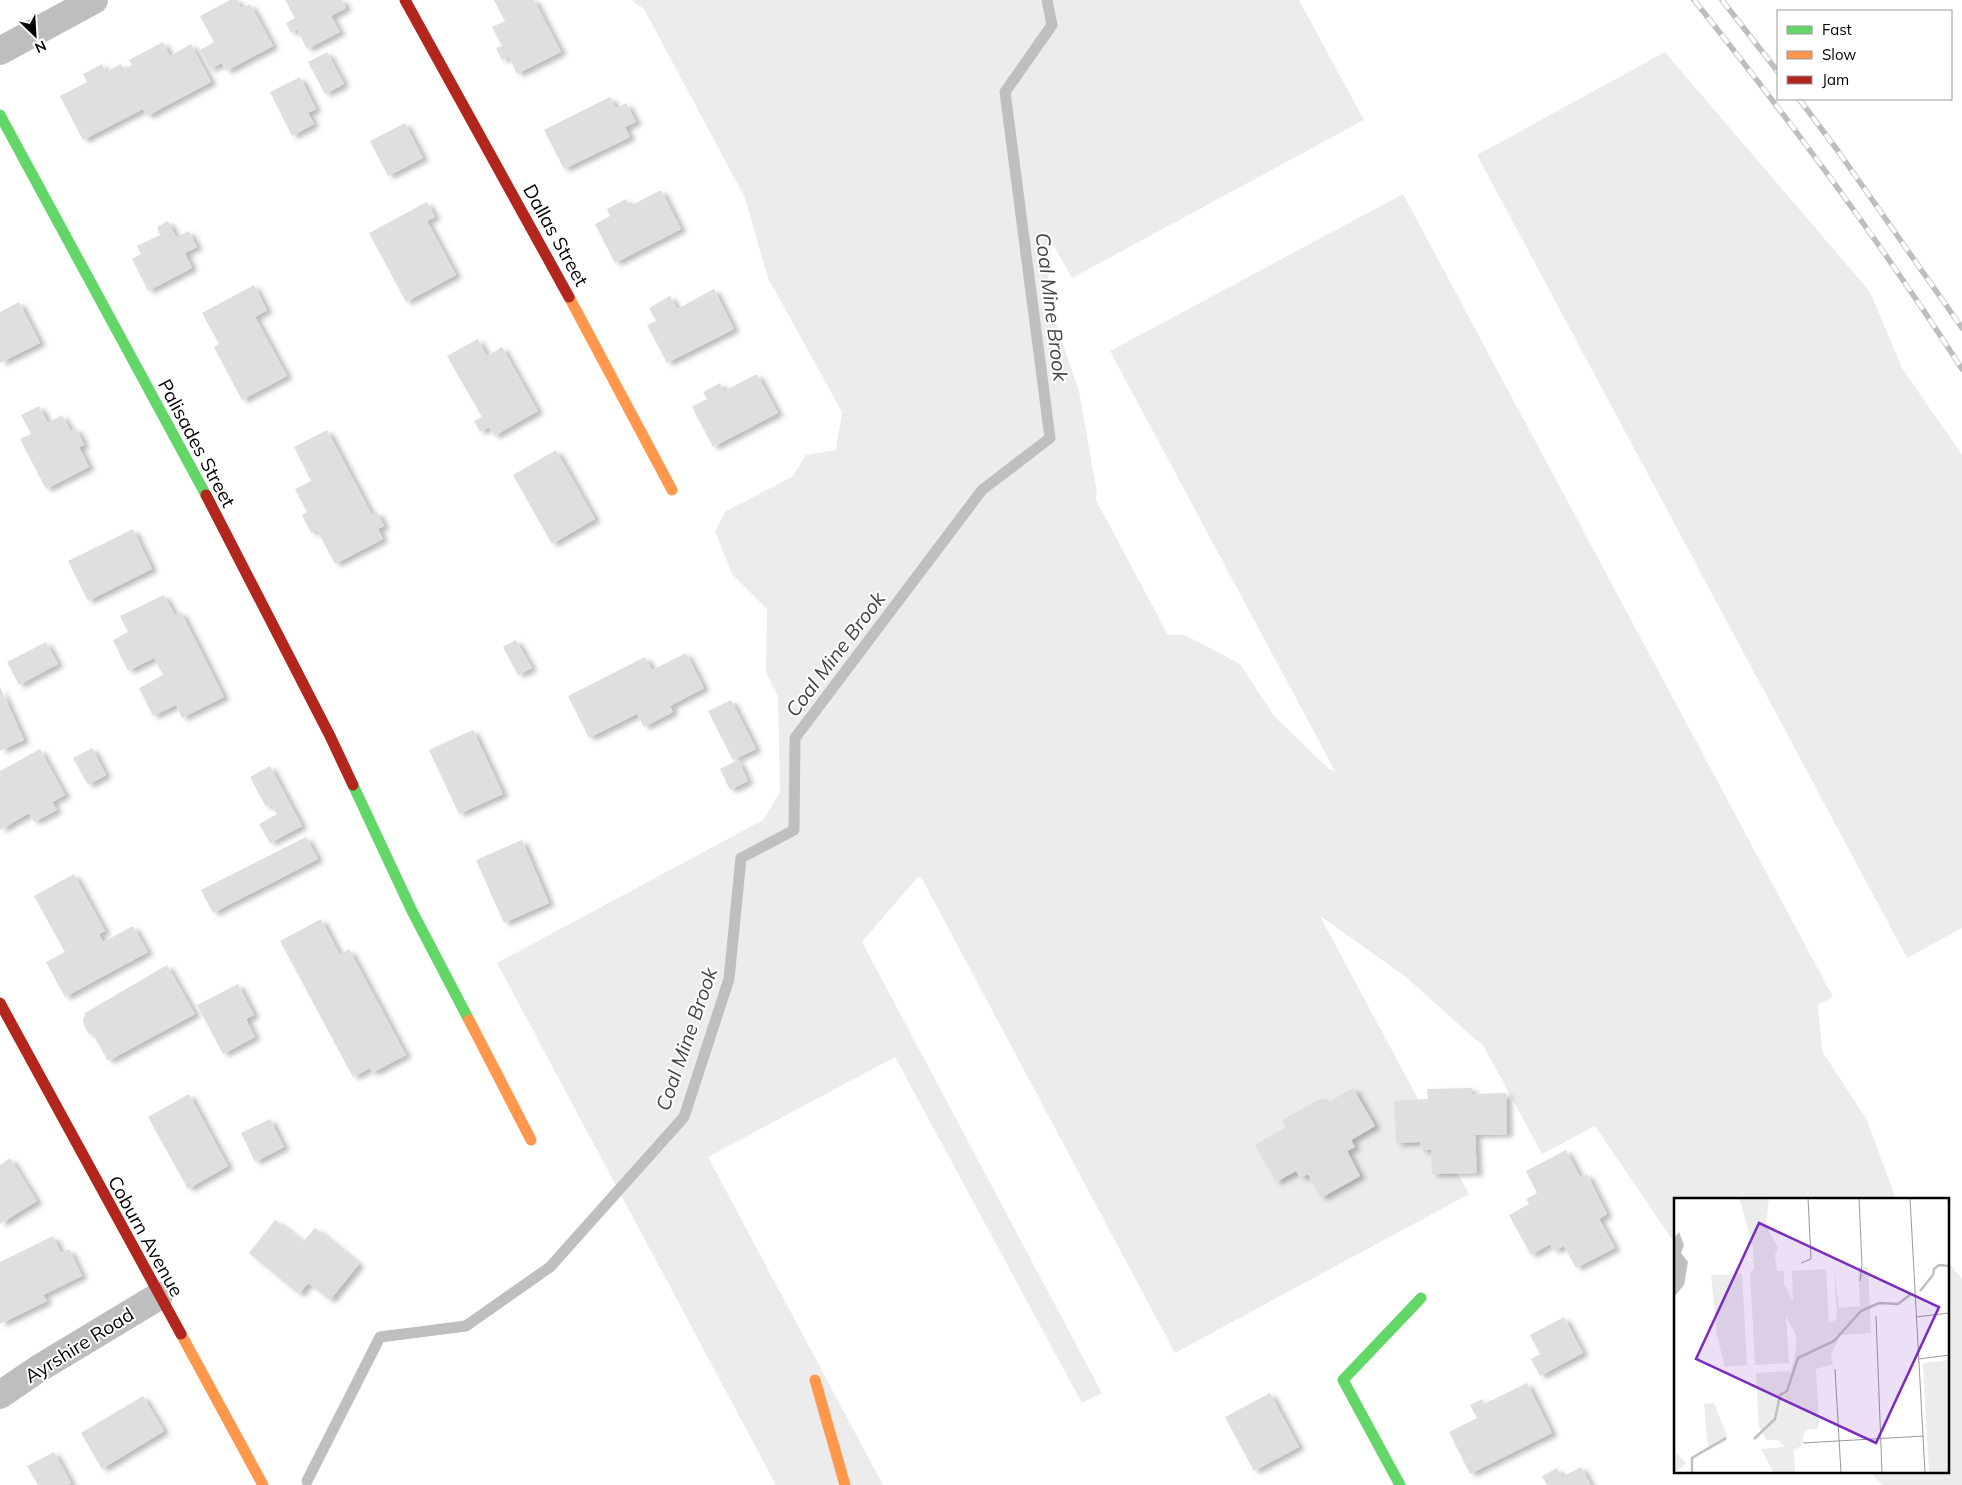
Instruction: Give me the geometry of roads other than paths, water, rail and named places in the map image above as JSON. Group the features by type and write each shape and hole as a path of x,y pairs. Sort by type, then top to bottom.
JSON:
{"street":[{"path":"0,51 94,0"},
{"name":"Dallas Street","path":"405,0 555,270 672,490"},
{"name":"Palisades Street","path":"0,114 229,538 330,736 412,911 531,1140"},
{"name":"Coburn Avenue","path":"0,1003 263,1485"},
{"name":"Ayrshire Road","path":"0,1395 159,1296"},
{"path":"1400,1485 1343,1380 1421,1298"},
{"path":"815,1380 845,1485"}],"waterway":[{"name":"Coal Mine Brook","path":"307,1481 380,1337 466,1326 550,1267 684,1117 729,979 741,858 794,830 795,738 982,490 1050,438 1005,92 1052,25 1047,0"}],"railway":[{"path":"1694,0 1833,181 1899,274 1962,369"},
{"path":"1722,0 1777,71"},
{"path":"1800,100 1838,151 1962,328"}]}
